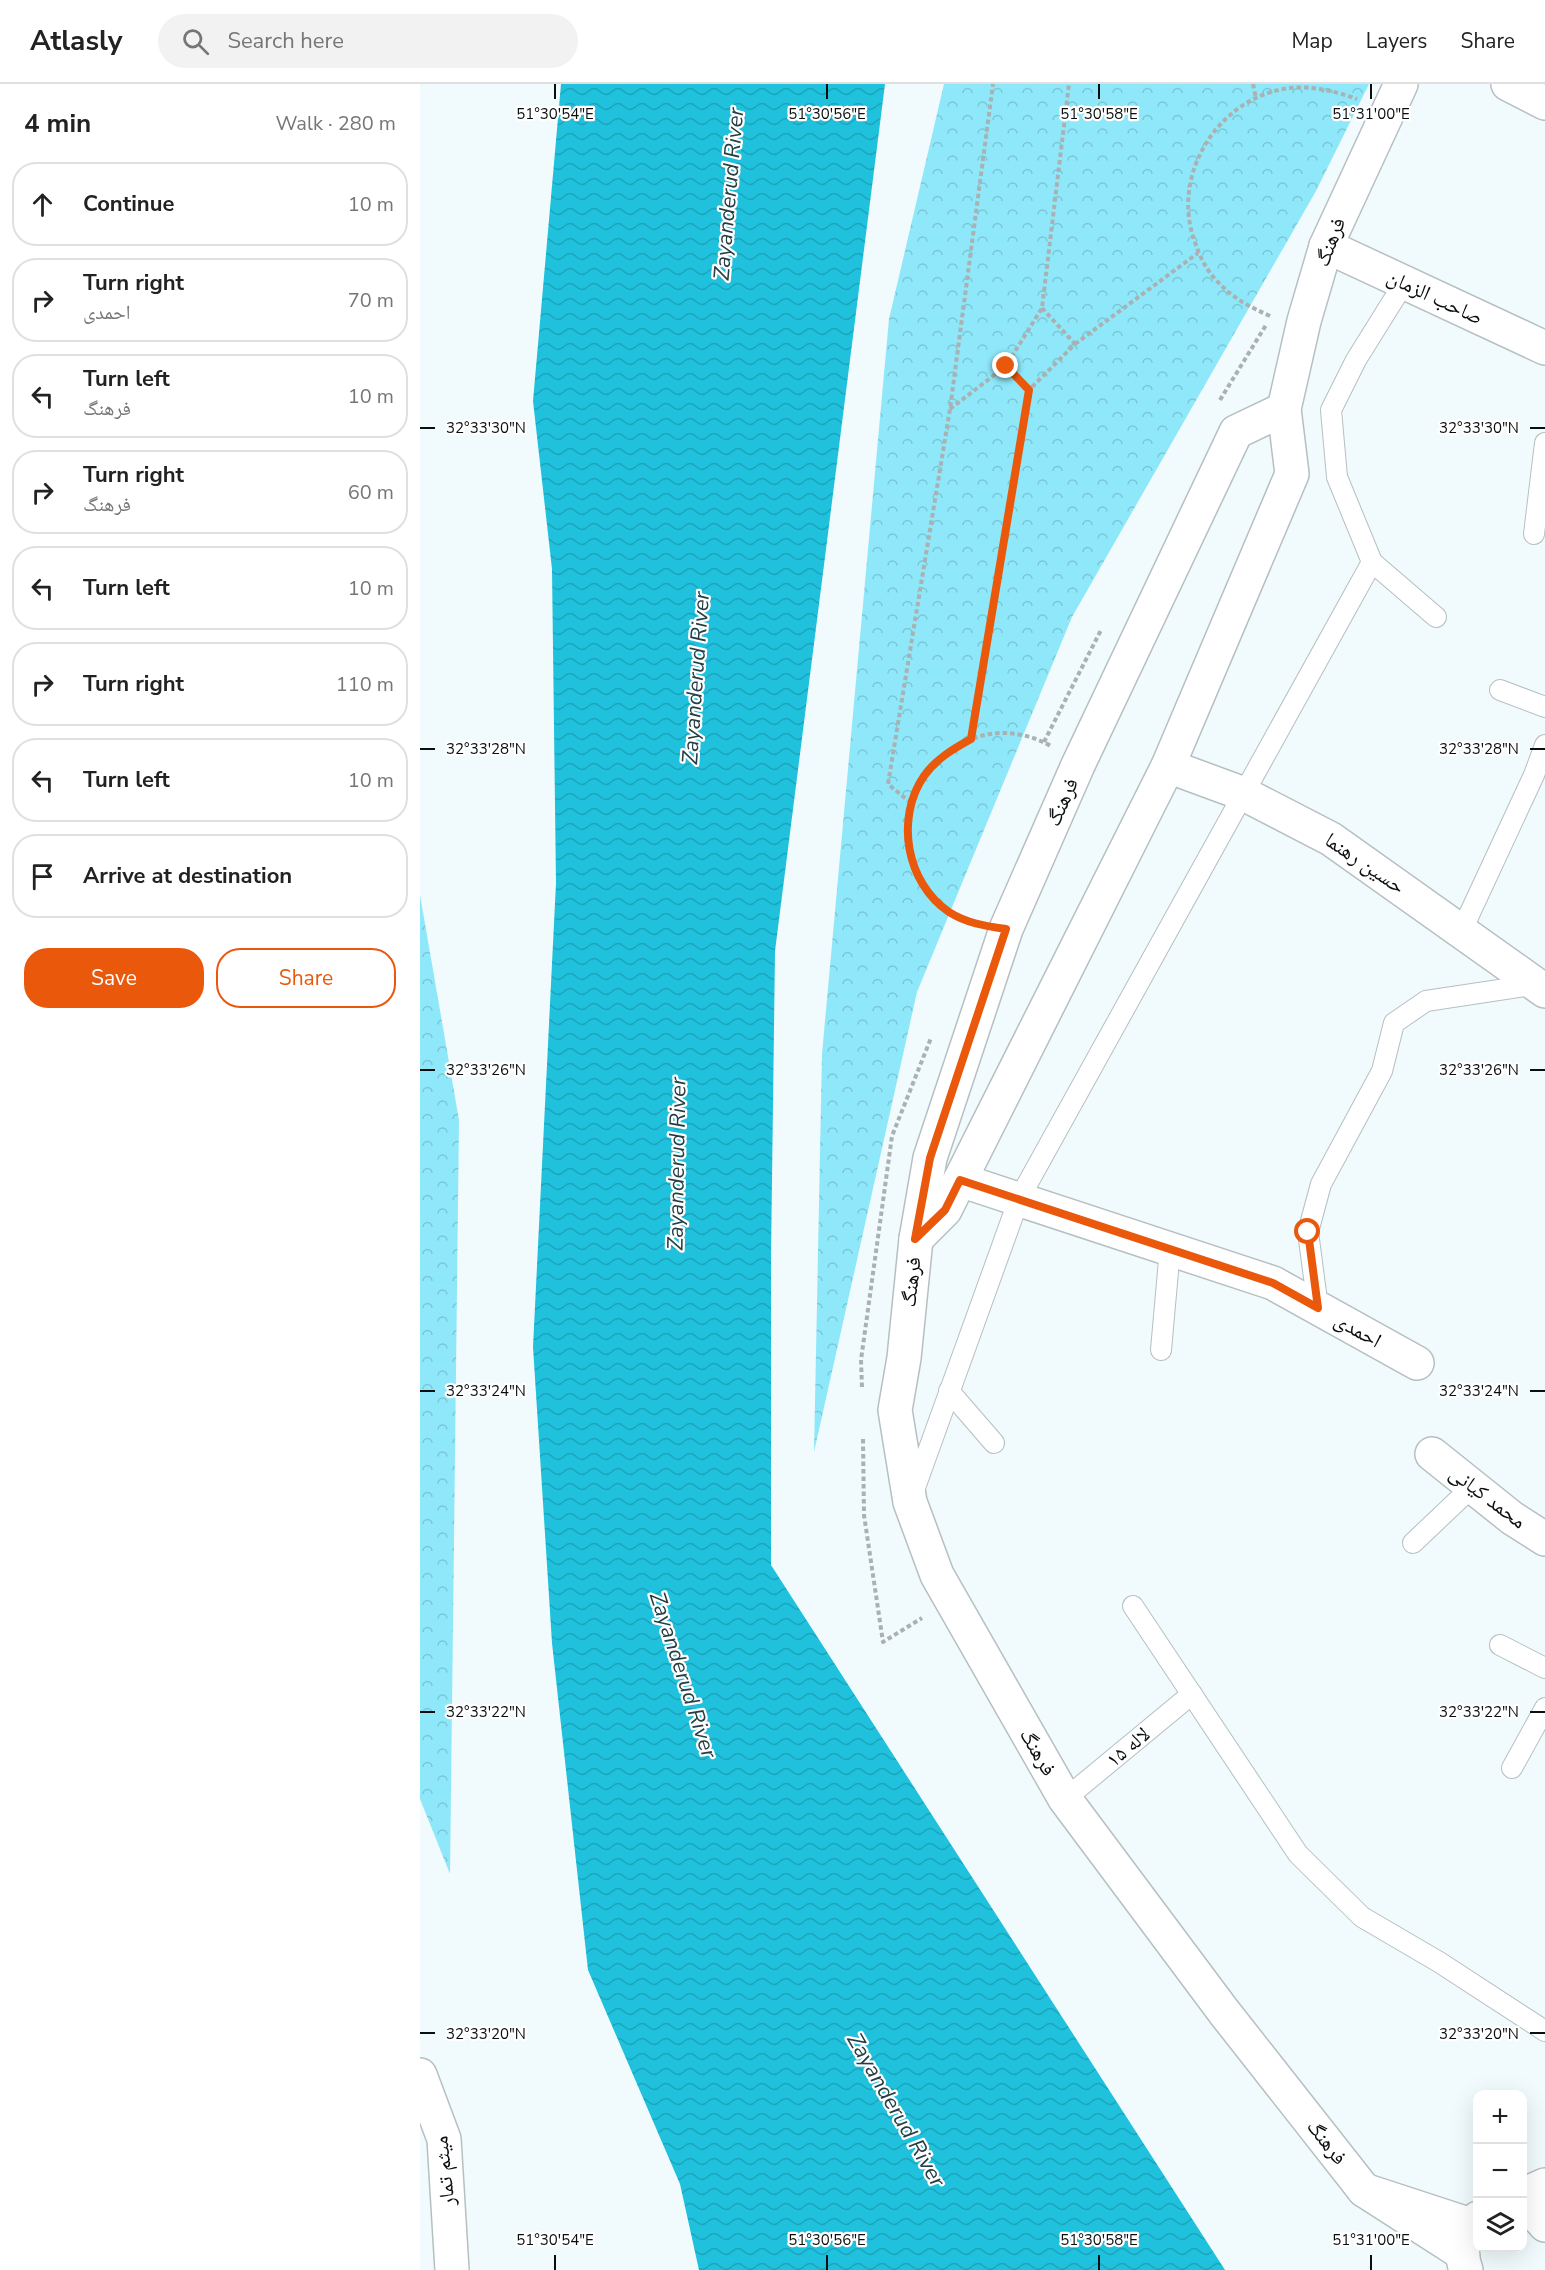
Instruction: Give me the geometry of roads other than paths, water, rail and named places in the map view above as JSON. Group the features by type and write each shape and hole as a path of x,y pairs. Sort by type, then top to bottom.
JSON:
{"street":[{"name":"فرهنگ","path":"915,1239 945,1210 1168,766 1293,474 1284,409 1304,321 1326,246 1401,84"},
{"path":"1508,84 1545,103"},
{"name":"صاحب الزمان","path":"1326,246 1545,348"},
{"name":"فرهنگ","path":"1284,409 1236,432 1078,765 1006,929 930,1158 915,1239 904,1358 896,1410 910,1502 937,1575 1065,1799 1224,2012 1364,2190 1469,2242"},
{"name":"حسین رهنما","path":"1168,766 1245,794 1331,839 1541,988"},
{"name":"احمدی","path":"960,1180 1273,1283 1417,1362"},
{"name":"محمد کیانی","path":"1432,1454 1512,1518 1545,1539"},
{"name":"میثم تمار","path":"420,2075 444,2139 452,2270"},
{"path":"1527,2193 1545,2185"}],"lane":[{"path":"1404,283 1356,360 1331,410 1337,477 1372,562 1436,617"},
{"path":"1534,534 1545,443"},
{"path":"910,1502 1019,1200 1372,562"},
{"path":"1500,690 1545,707"},
{"path":"1462,930 1534,775 1545,745"},
{"path":"1318,1308 1308,1232 1321,1184 1382,1071 1394,1023 1426,1001 1541,988"},
{"path":"1161,1350 1170,1249"},
{"path":"949,1391 994,1443"},
{"path":"1413,1544 1473,1486"},
{"path":"1133,1606 1298,1854 1362,1917 1439,1962 1545,2031"},
{"path":"1500,1645 1545,1668"},
{"name":"لاله ۱۵","path":"1065,1799 1192,1694"},
{"path":"1512,1768 1545,1707"}],"water":[{"name":"Zayanderud River","path":"561,84 885,84 775,951 771,1256 771,1565 1225,2270 699,2270 680,2184 588,1970 552,1643 533,1347 556,883 552,569 533,401"}]}
